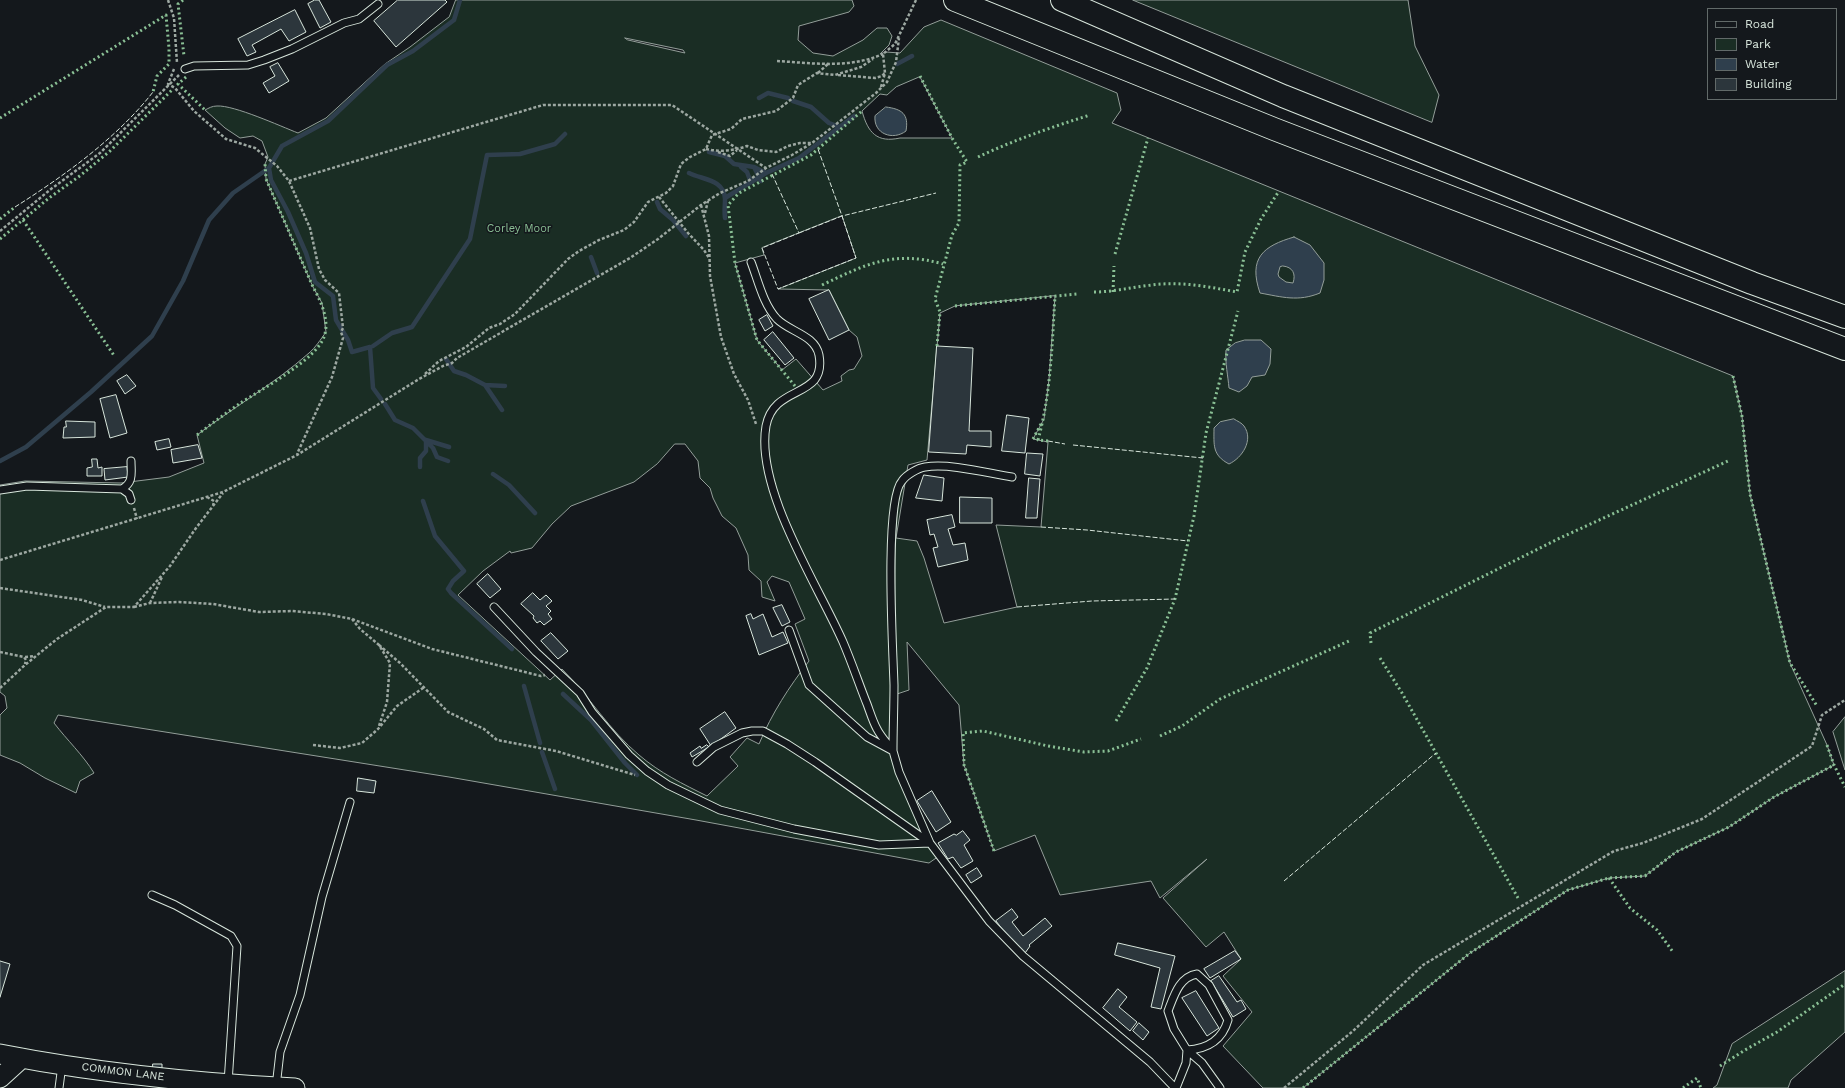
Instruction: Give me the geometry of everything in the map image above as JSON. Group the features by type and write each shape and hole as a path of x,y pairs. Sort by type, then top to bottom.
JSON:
{"highway":[{"path":"955,0 1288,135 1845,349"},
{"path":"1062,0 1290,99 1745,280 1845,317"}],"street":[{"name":"COMMON LANE","path":"0,1054 62,1064 228,1084 295,1088"},
{"path":"0,1078 22,1058"}],"lane":[{"path":"185,69 194,66 248,65 259,62 292,49 344,23 359,18 378,4"},
{"path":"751,262 767,304 777,319 788,328 810,340 817,350 820,370 817,378 812,384 791,394 772,410 766,425 764,445 776,497 799,553 843,642 877,729 893,751"},
{"path":"0,490 27,486 122,489 128,485 131,477 131,461"},
{"path":"1012,477 950,468 924,467 910,474 901,481 896,492 892,517 891,569 893,751 899,772 930,843 989,921 1023,956 1150,1062 1176,1088 1186,1063 1187,1050"},
{"path":"122,489 128,494 131,500"},
{"path":"494,607 536,652 580,693 592,712 629,754 647,771 668,785 720,810 794,829 879,845 930,843"},
{"path":"789,630 809,686 867,737 893,751"},
{"path":"697,762 714,747 742,733 763,731 787,744 828,771 930,843"},
{"path":"276,1087 280,1052 300,995 320,904 350,802"},
{"path":"152,895 175,905 231,936 237,946 228,1084"},
{"path":"1187,1050 1202,1049 1217,1040 1226,1028 1228,1020 1208,985 1196,974 1188,975 1177,989 1168,1011 1174,1029 1187,1050 1202,1063 1220,1088"},
{"path":"59,1088 62,1064"}],"path":[{"path":"168,0 174,18 177,62 168,84"},
{"path":"836,75 861,67 890,50 899,38 916,0"},
{"path":"0,560 223,492 297,455 419,379 452,363 464,354 601,276 647,247 679,221 720,193 748,181 766,168 812,143 876,93 887,82 892,74 898,50 899,38"},
{"path":"876,93 884,80 885,73 883,54"},
{"path":"777,61 846,64 873,59"},
{"path":"706,149 712,135 731,129 742,119 776,111 793,98 798,85 817,73 829,63"},
{"path":"0,231 51,189 100,153 168,84 185,69"},
{"path":"817,73 875,78 882,76 885,73"},
{"path":"168,84 175,88 194,111 226,139 255,148 269,162 277,166 289,181 310,228 319,268 325,280 339,293 344,328 341,332 343,338 332,377 297,455"},
{"path":"289,181 543,105 672,105 766,168"},
{"path":"419,379 439,361 466,347 489,328 500,324 515,314 568,259 599,240 624,230 634,222 648,202 666,193 673,186 681,164 690,157 706,149 730,156 747,146 758,150 776,152 794,144 812,143"},
{"path":"717,151 738,150"},
{"path":"659,197 704,250 709,259"},
{"path":"705,216 705,210 709,201"},
{"path":"701,205 709,236 710,276 721,337 734,374 748,400 764,445"},
{"path":"134,607 163,575 223,492"},
{"path":"207,497 212,498 214,501 213,507"},
{"path":"150,603 163,575"},
{"path":"0,588 82,600 106,607 134,607 150,603 179,602 214,604 259,612 292,611 326,614 352,619 432,649 541,676 548,674"},
{"path":"0,688 57,639 106,607"},
{"path":"352,619 360,629 400,663 448,712 484,729 497,740 556,751 640,777"},
{"path":"378,729 387,702 390,663 379,645"},
{"path":"0,652 24,657 38,655"},
{"path":"24,657 26,660 25,665"},
{"path":"313,745 340,748 362,743 378,729 397,706 423,688"},
{"path":"1284,1088 1353,1031 1423,964 1614,851 1644,843 1702,819 1812,746 1822,715 1845,700"}],"green space":[{"name":"Corley Moor","path":"456,0 852,0 854,6 849,12 799,26 798,40 813,53 833,56 863,40 877,28 887,28 892,36 889,45 880,54 886,52 900,53 924,27 941,20 1117,93 1121,110 1112,123 1733,376 1742,416 1750,494 1790,663 1827,745 1834,765 1774,797 1729,827 1676,852 1645,876 1609,878 1568,890 1470,953 1303,1088 1263,1088 1223,1046 1252,1012 1223,976 1241,959 1224,932 1206,947 1163,898 1207,859 1160,898 1151,881 1060,895 1035,835 994,851 964,765 959,705 907,642 909,690 897,694 894,740 897,762 939,856 929,863 696,820 449,777 58,715 54,723 94,773 80,781 76,793 45,778 20,763 0,755 0,715 7,708 5,696 0,692 0,485 25,481 121,483 169,477 204,463 197,435 296,364 313,349 326,332 322,303 313,287 266,179 265,164 268,157 262,141 253,136 240,138 225,128 205,110 217,106 234,109 257,116 298,133 326,118 385,64 449,17","holes":["625,38 683,50 685,53 628,40","920,77 952,138 885,139 875,135 867,125 862,111 880,94 887,95 896,87","842,216 856,258 778,289 829,290 849,330 857,337 862,356 854,369 849,370 841,376 842,381 823,390 796,359 782,370 757,340 735,263 764,255 762,248","1055,296 1049,379 1044,419 1033,439 1048,442 1041,527 996,525 1017,607 944,623 924,558 917,541 896,538 908,465 927,460 940,313 955,306","675,444 685,444 698,461 700,478 710,488 722,516 736,528 748,555 749,570 761,581 762,597 775,601 767,582 772,576 789,582 805,619 795,624 809,661 781,701 759,744 747,738 730,757 738,766 707,796 672,778 639,755 628,746 562,669 550,680 458,595 483,571 510,551 511,553 532,548 552,524 571,506 634,482 657,464"]},
{"path":"1133,0 1408,0 1415,46 1439,95 1432,122"},
{"path":"1845,717 1845,770 1833,732"},
{"path":"1845,971 1845,1032 1791,1080 1788,1088 1713,1088 1717,1085 1732,1044"}],"water":[{"path":"886,107 896,109 903,113 907,125 906,131 901,134 890,135 885,134 877,127 875,116"},
{"path":"1294,237 1310,245 1324,263 1324,280 1320,293 1312,296 1290,298 1260,293 1256,271 1257,262 1266,249","holes":["1280,267 1291,269 1294,274 1293,283 1286,282 1279,277 1278,274"]},
{"path":"1245,340 1261,340 1271,349 1270,364 1265,375 1252,377 1247,386 1239,392 1229,388 1226,350 1235,343"},
{"path":"1234,419 1244,426 1248,437 1242,453 1238,458 1229,464 1219,457 1215,449 1214,428 1220,422"}],"building":[{"path":"315,0 319,0 331,22 320,28 308,4"},
{"path":"398,0 445,0 447,2 396,47 374,21"},
{"path":"295,10 306,32 289,41 281,29 252,45 256,52 247,56 238,39"},
{"path":"278,63 289,81 269,93 263,83 275,76 270,67"},
{"path":"829,290 849,330 829,340 809,299"},
{"path":"767,315 773,326 765,331 759,320"},
{"path":"773,332 794,358 785,365 764,340"},
{"path":"937,346 973,348 969,431 991,431 991,447 967,445 966,454 929,452"},
{"path":"127,375 136,386 125,394 117,381"},
{"path":"116,395 127,433 110,438 100,399"},
{"path":"1007,415 1029,418 1025,453 1002,451"},
{"path":"66,421 95,422 95,437 63,438"},
{"path":"169,439 171,447 157,450 155,442"},
{"path":"198,445 202,458 173,463 171,450"},
{"path":"1027,453 1043,454 1040,476 1025,474"},
{"path":"92,459 97,459 98,468 102,467 102,476 87,476 87,468 92,467"},
{"path":"127,467 128,477 105,480 104,469"},
{"path":"924,475 944,478 942,501 916,498"},
{"path":"1029,478 1040,479 1037,518 1026,518"},
{"path":"960,497 992,498 992,523 960,523"},
{"path":"952,515 955,527 948,529 953,545 965,543 968,560 938,567 933,548 938,547 934,534 930,535 927,520"},
{"path":"488,574 501,589 490,598 477,584"},
{"path":"533,593 540,600 546,595 552,601 546,606 551,611 548,614 552,619 544,625 540,621 537,623 533,618 534,616 521,604"},
{"path":"782,605 790,622 782,626 773,608"},
{"path":"751,614 753,619 763,614 772,637 783,632 788,643 759,655 746,616"},
{"path":"551,633 568,651 558,659 541,641"},
{"path":"725,712 736,728 711,746 700,729"},
{"path":"707,745 709,747 692,757 690,753 700,746 701,748"},
{"path":"358,778 376,781 374,793 357,791"},
{"path":"932,791 951,822 936,832 917,801"},
{"path":"963,831 970,840 964,845 973,861 961,868 953,857 948,859 938,843"},
{"path":"977,868 982,876 971,883 966,875"},
{"path":"1012,909 1018,917 1012,922 1023,936 1045,918 1052,926 1029,945 1030,946 1023,956 996,921"},
{"path":"1118,943 1175,956 1161,1009 1151,1007 1160,968 1115,955"},
{"path":"1235,951 1241,959 1210,978 1204,969"},
{"path":"0,961 10,964 0,997"},
{"path":"1219,976 1237,1002 1241,1000 1246,1009 1233,1017 1211,981"},
{"path":"1118,989 1127,997 1119,1007 1137,1022 1130,1031 1103,1008"},
{"path":"1196,991 1219,1028 1207,1036 1182,998"},
{"path":"1139,1023 1149,1032 1143,1040 1133,1031"},
{"path":"153,1064 162,1064 162,1070 153,1069"}],"waterway":[{"path":"381,399 373,388 370,347 352,352 348,340 336,320 333,296 315,282 306,253 288,212 271,180 269,168 282,146 328,121 387,65 413,51 454,20 460,0"},
{"path":"897,64 912,56"},
{"path":"759,98 768,93 788,98"},
{"path":"793,101 811,107 829,123 840,127"},
{"path":"725,198 766,173 799,158 854,116"},
{"path":"373,346 392,333 412,327 470,239 487,155 520,154 555,144 565,134"},
{"path":"709,152 725,156 734,164 754,167 766,173"},
{"path":"741,167 747,172 750,180 753,181"},
{"path":"754,167 761,181"},
{"path":"0,461 26,447 91,392 152,336 183,281 209,220 233,193 269,168"},
{"path":"689,173 712,181 721,187 724,192 725,199 725,218"},
{"path":"657,202 660,209 673,220 686,236"},
{"path":"591,257 597,273"},
{"path":"446,359 454,371 466,375 485,385 505,386"},
{"path":"485,385 502,410"},
{"path":"385,404 395,420 413,428 433,448 437,457 448,461"},
{"path":"420,467 420,458 426,451 426,440 449,447"},
{"path":"493,474 509,485 535,513"},
{"path":"423,501 435,536 464,571 453,581 448,589 512,649"},
{"path":"524,686 540,743"},
{"path":"563,694 591,720 625,763 637,775"},
{"path":"542,752 555,789"}],"hedge":[{"path":"183,0 178,4 184,56"},
{"path":"0,118 166,15 169,64 157,76 153,92"},
{"path":"920,76 952,138 967,162 960,165 959,223 952,235 935,299 940,312 937,346"},
{"path":"186,77 178,84 205,110"},
{"path":"0,239 49,198 81,175 110,151 172,90"},
{"path":"795,386 757,340 735,263 728,205 739,193 811,155 862,111"},
{"path":"978,157 1033,134 1090,115"},
{"path":"1115,254 1148,138"},
{"path":"197,435 239,404 299,365 319,346 326,331 322,305 266,179 265,164"},
{"path":"1094,292 1163,284 1195,285 1237,292 1245,252 1261,219 1279,191"},
{"path":"0,219 15,207"},
{"path":"23,220 115,357"},
{"path":"822,285 867,265 881,261 910,258 943,264"},
{"path":"1113,292 1114,266"},
{"path":"955,306 1077,294"},
{"path":"1048,441 1038,440 1046,404 1052,350 1055,296"},
{"path":"1116,721 1147,668 1175,599 1194,516 1206,433 1238,311"},
{"path":"1733,376 1742,416 1750,494 1790,663 1817,706"},
{"path":"1033,439 1041,424"},
{"path":"1371,643 1370,633 1560,538 1728,461"},
{"path":"1160,736 1182,726 1220,699 1349,641"},
{"path":"1380,658 1402,693 1518,898"},
{"path":"994,851 964,765 963,733 983,731 1048,746 1084,752 1108,751 1141,739"},
{"path":"1827,745 1834,765 1845,787"},
{"path":"1303,1088 1470,953 1568,890 1609,878 1645,876 1676,852 1729,827 1774,797 1834,765"},
{"path":"1609,878 1630,908 1657,930 1673,952"},
{"path":"1720,1066 1777,1032 1845,984"},
{"path":"1683,1088 1697,1078 1701,1088"}],"fence":[{"path":"15,207 89,155 123,125 153,92"},
{"path":"799,233 842,216 818,149"},
{"path":"772,174 799,233 762,248 778,289 856,258 842,216 936,193"},
{"path":"1048,441 1065,444"},
{"path":"1073,445 1203,458"},
{"path":"1041,527 1087,530 1188,541"},
{"path":"1017,607 1092,601 1175,599"},
{"path":"1284,881 1436,753"}]}
